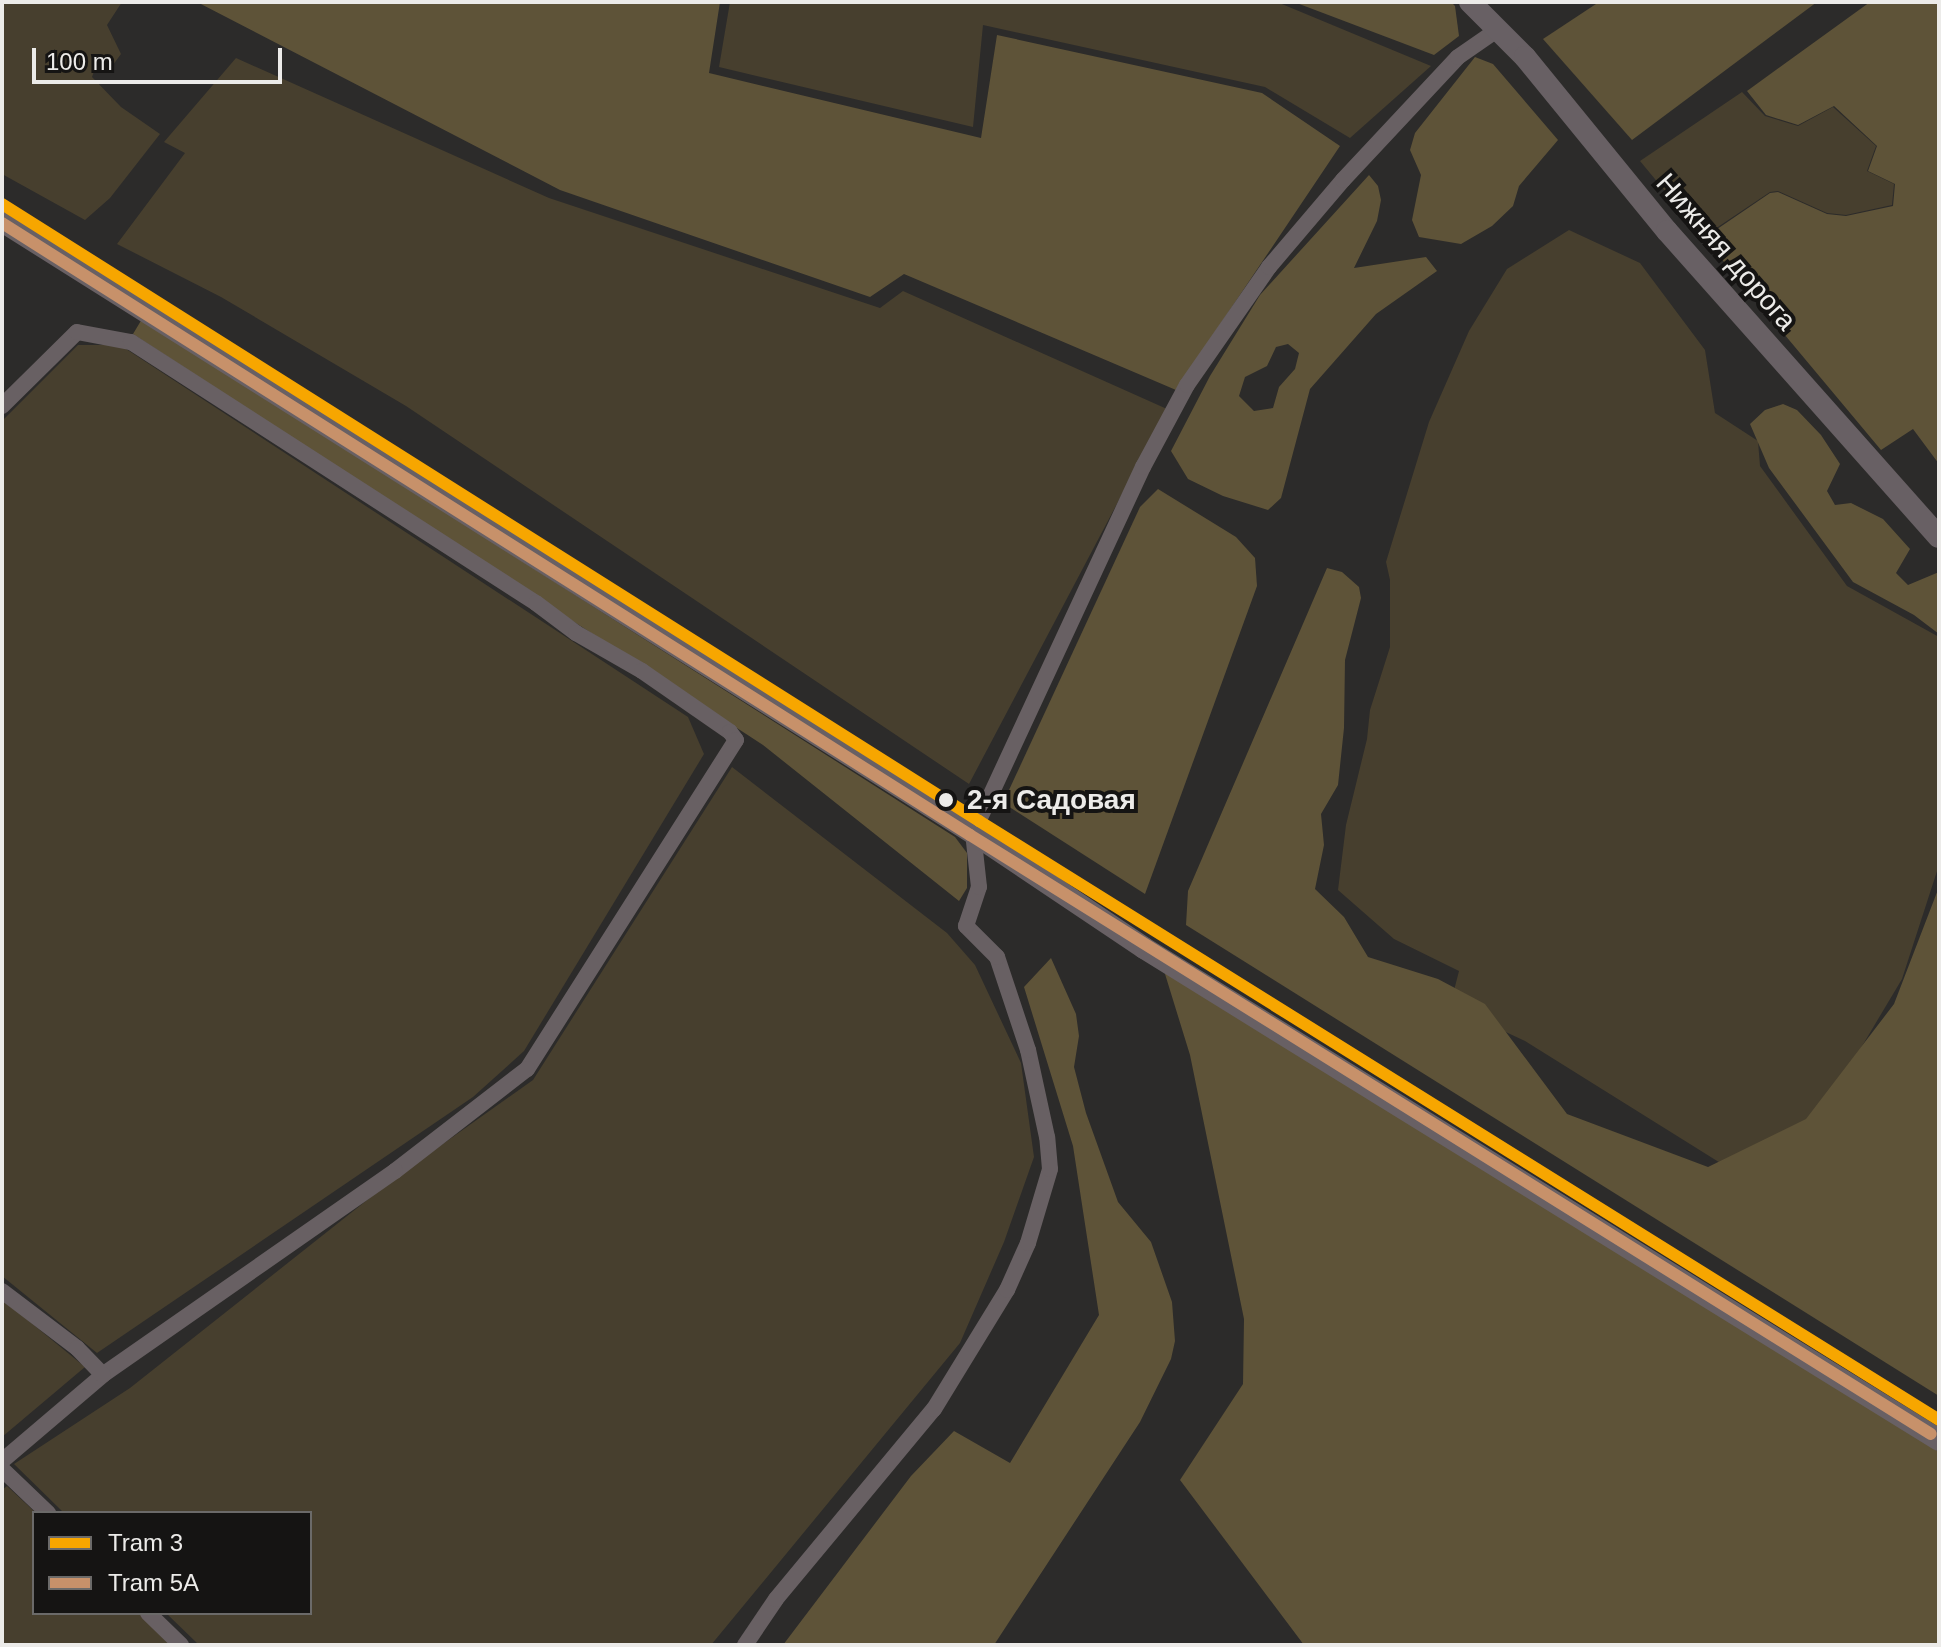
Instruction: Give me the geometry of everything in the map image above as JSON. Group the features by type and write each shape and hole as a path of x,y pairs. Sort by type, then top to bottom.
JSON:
{"main road":[{"name":"Нижняя дорога","path":"1470,2 1525,57 1708,279 1939,537"},
{"path":"2,221 973,833 1144,948 1939,1440"}],"street":[{"path":"745,1645 776,1599 934,1409 1007,1290 1028,1243 1050,1169 1047,1137 1028,1050 997,957 966,926 979,887 973,833 1143,467 1187,385 1269,267 1343,180 1458,57 1497,30"},
{"path":"2,406 77,332 131,342 536,603 576,633 642,671 730,732 736,740 527,1069 395,1171 103,1375 2,1461"},
{"path":"2,1291 77,1348 103,1375"},
{"path":"2,1469 46,1511"},
{"path":"150,1615 181,1645"}],"shaded area":[{"path":"2,2 122,2 107,25 121,54 110,69 96,66 92,77 121,107 160,134 110,198 85,220 2,174"},
{"path":"197,2 720,2 709,73 981,138 997,35 1262,93 1340,146 1176,390 904,274 870,297 560,190"},
{"path":"730,2 1277,2 1431,66 1350,138 1265,87 983,25 973,127 719,67"},
{"path":"1294,2 1451,2 1455,6 1459,36 1434,55"},
{"path":"1599,2 1817,2 1632,140 1543,39"},
{"path":"1870,2 1939,2 1939,464 1913,429 1881,450 1704,238 1770,193 1778,192 1827,214 1846,216 1893,206 1895,184 1868,171 1877,146 1834,106 1798,125 1766,115 1747,91"},
{"path":"1475,57 1493,64 1558,140 1519,186 1513,206 1492,226 1461,244 1419,237 1412,220 1421,175 1410,150 1415,133"},
{"path":"236,58 549,198 880,308 903,291 1167,409 969,784 406,406 221,297 117,244 185,153 164,142"},
{"path":"1742,92 1765,116 1798,126 1833,107 1876,146 1867,171 1894,184 1892,205 1846,215 1827,213 1778,191 1770,192 1703,237 1640,161"},
{"path":"1369,175 1378,186 1381,200 1377,221 1354,268 1426,257 1437,271 1376,314 1310,389 1281,498 1268,510 1223,496 1188,479 1171,451 1210,376 1260,295","holes":["1288,344 1299,353 1295,369 1279,387 1273,408 1254,411 1239,396 1245,377 1267,366 1276,347"]},
{"path":"1569,230 1640,263 1705,350 1715,413 1758,441 1760,466 1847,586 1939,637 1939,865 1902,979 1809,1135 1754,1184 1525,1041 1450,1006 1459,971 1394,939 1338,890 1346,825 1367,739 1370,710 1390,647 1390,580 1386,562 1429,422 1469,331 1507,269"},
{"path":"142,319 955,837 967,853 967,888 959,901 763,745 133,334"},
{"path":"78,345 120,345 688,717 704,754 524,1051 473,1097 97,1353 2,1276 2,421"},
{"path":"1783,404 1797,410 1821,435 1840,464 1827,491 1835,505 1851,503 1883,519 1910,549 1896,573 1908,585 1939,572 1939,634 1914,615 1853,582 1769,468 1750,424 1765,410"},
{"path":"1158,489 1236,537 1255,558 1257,586 1145,894 1003,803 1140,507"},
{"path":"1327,568 1342,572 1359,587 1361,598 1345,660 1344,728 1338,785 1321,814 1324,845 1315,889 1344,917 1368,957 1438,979 1485,1004 1567,1114 1708,1167 1806,1119 1894,1004 1939,887 1939,1396 1186,925 1188,891"},
{"path":"732,767 947,933 975,965 1021,1063 1034,1157 1004,1242 960,1343 711,1645 199,1645 168,1615 312,1615 312,1511 62,1511 14,1464 130,1388 395,1178 533,1080"},
{"path":"1051,958 1076,1014 1079,1036 1074,1067 1086,1113 1118,1202 1151,1242 1172,1302 1175,1341 1171,1359 1140,1422 994,1645 783,1645 911,1476 954,1431 1010,1463 1099,1315 1073,1146 1024,987"},
{"path":"1161,961 1939,1452 1939,1645 1304,1645 1180,1480 1243,1384 1244,1319 1190,1055"},
{"path":"2,1299 85,1367 2,1437"},
{"path":"7,1486 34,1511 32,1615 141,1615 173,1645 2,1645 2,1490"}],"tram line":[{"name":"3","path":"2,204 979,821 1939,1420"},
{"name":"5А","path":"2,223 970,835 1931,1434"}],"place":[{"name":"2-я Садовая","path":"946,800"}]}
